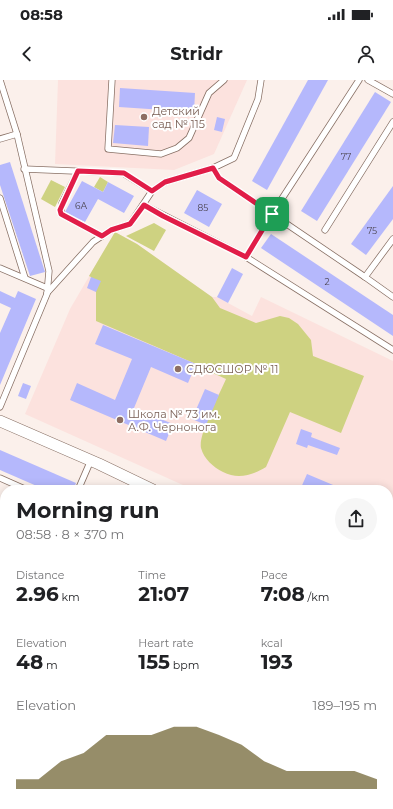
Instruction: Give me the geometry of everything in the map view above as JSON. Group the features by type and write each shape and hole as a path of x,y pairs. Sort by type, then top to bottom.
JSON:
{"street":[{"path":"0,421 91,460 143,485"}],"lane":[{"path":"0,80 17,134 49,271 47,291 0,407"},
{"path":"112,80 108,149 162,154 177,148 189,138 209,93 224,80"},
{"path":"47,291 93,242 111,230 130,224 152,191 165,182 213,168 234,158 258,99 261,80"},
{"path":"246,257 272,214 359,80"},
{"path":"368,80 393,94"},
{"path":"325,230 393,122"},
{"path":"0,139 17,134"},
{"path":"213,168 219,178 393,297"},
{"path":"24,169 124,173 152,191"},
{"path":"78,171 62,203 60,210 61,214 102,236"},
{"path":"0,198 25,278"},
{"path":"144,205 246,257 393,350"},
{"path":"365,277 393,239"},
{"path":"0,268 25,278 47,291"},
{"path":"80,485 91,460"},
{"path":"0,478 16,485"}],"shaded area":[{"name":"Детский сад № 115","path":"58,80 247,80 214,154 174,170 55,164"},
{"path":"115,232 137,244 212,297 217,297 252,316 261,297 393,361 393,485 183,485 25,414 70,309"}],"green space":[{"path":"100,177 108,182 103,192 94,187"},
{"path":"51,180 65,187 55,207 41,199"},
{"path":"154,223 166,230 154,251 126,236"},
{"path":"115,232 137,244 212,297 220,308 256,323 280,316 289,318 298,324 311,340 313,356 364,376 341,433 290,412 266,467 245,476 234,476 219,470 212,465 202,452 201,442 206,424 226,379 195,365 196,364 96,321 96,292 91,277 89,276"}],"building":[{"path":"308,80 328,80 267,190 252,181"},
{"path":"120,88 195,93 194,112 119,107"},
{"path":"375,92 391,102 317,221 301,211"},
{"path":"217,117 225,119 222,132 214,130"},
{"path":"115,125 149,127 148,146 113,143"},
{"path":"10,162 45,272 30,276 0,185 0,165"},
{"path":"82,181 103,192 108,182 134,196 124,213 98,199 85,222 65,212"},
{"path":"393,186 393,219 366,255 351,244"},
{"path":"197,190 222,204 209,227 184,213"},
{"path":"271,234 393,315 393,336 261,248"},
{"path":"232,268 243,274 228,303 217,297"},
{"path":"91,277 101,281 96,292 87,288"},
{"path":"0,291 15,298 18,291 36,299 0,385 0,333 11,308 0,303"},
{"path":"103,325 196,364 188,383 151,367 134,408 173,424 166,441 70,400 77,383 115,400 132,359 95,344"},
{"path":"23,383 31,386 26,399 18,396"},
{"path":"205,389 219,395 206,425 192,419"},
{"path":"301,429 312,433 311,437 340,448 337,455 308,445 307,448 296,444"},
{"path":"0,450 76,483 75,485 34,485 0,470"},
{"path":"307,474 333,485 302,485"}],"place":[{"name":"Детский сад № 115","path":"144,117"},
{"name":"СДЮСШОР № 11","path":"178,369"},
{"name":"Школа № 73 им. А.Ф. Чернонога","path":"120,420"}],"route":[{"path":"213,168 219,178 272,214 246,257 144,205 130,224 111,230 102,236 61,214 60,210 78,171 124,173 152,191 165,182 213,168"}]}
